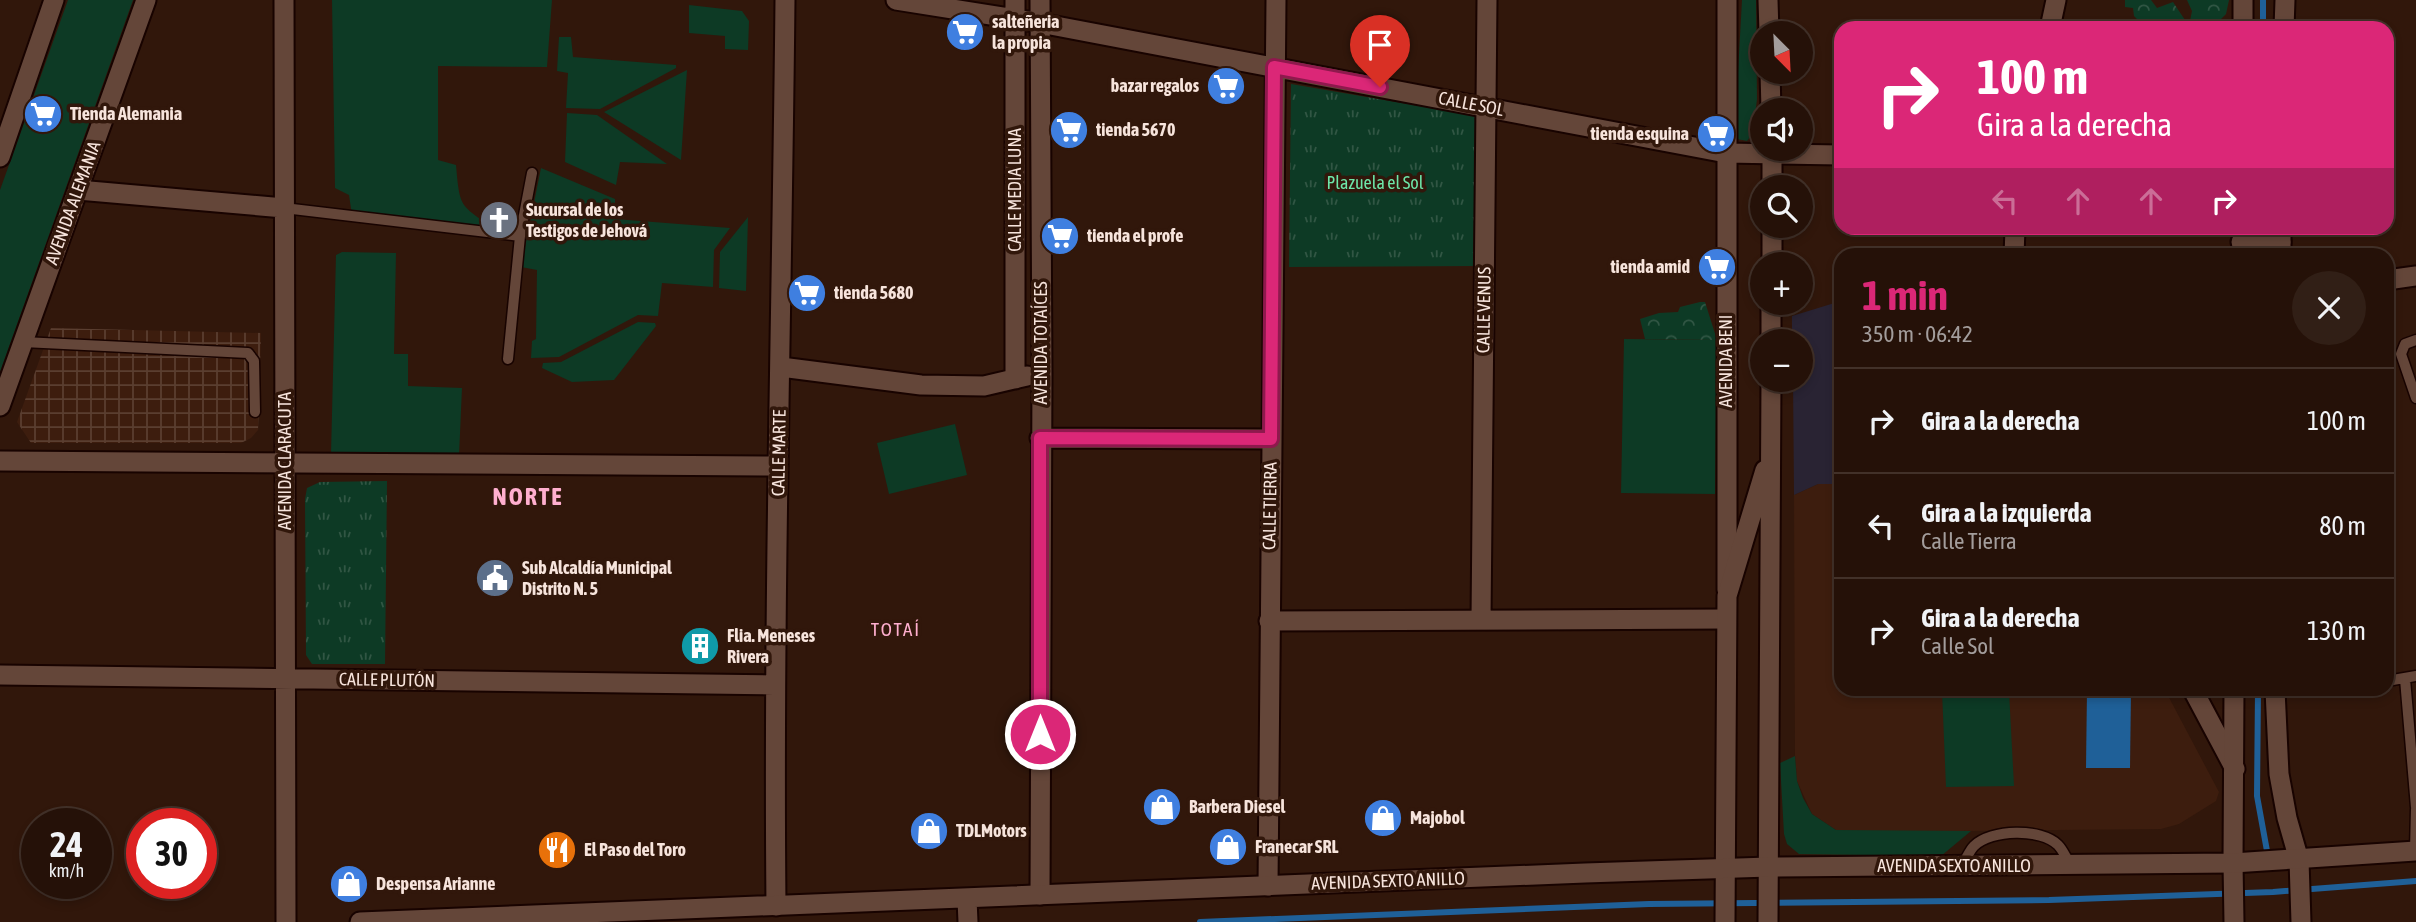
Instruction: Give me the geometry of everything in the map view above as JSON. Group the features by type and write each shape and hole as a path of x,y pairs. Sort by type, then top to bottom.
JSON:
{"street":[{"path":"0,156 54,0"},
{"name":"AVENIDA ALEMANIA","path":"0,406 146,0"},
{"name":"AVENIDA CLARACUTA","path":"284,0 286,922"},
{"name":"CALLE MARTE","path":"776,905 774,685 785,0"},
{"name":"CALLE SOL","path":"896,0 1015,10 1040,23 1726,153 1750,152"},
{"name":"AVENIDA TOTAÍCES","path":"1040,0 1040,895"},
{"name":"CALLE TIERRA","path":"1268,886 1276,0"},
{"name":"CALLE VENUS","path":"1481,620 1487,0"},
{"name":"AVENIDA BENI","path":"1726,922 1727,0"},
{"path":"1768,0 1769,21"},
{"path":"2052,21 2056,0"},
{"path":"2243,0 2243,21"},
{"path":"2284,21 2285,0"},
{"name":"CALLE MEDIA LUNA","path":"1014,379 1015,10"},
{"name":"CALLE SOL","path":"1813,154 1834,155"},
{"path":"78,190 284,208"},
{"path":"2241,242 2281,242"},
{"path":"2394,279 2416,276"},
{"path":"781,367 921,385 984,386 1042,373"},
{"name":"AVENIDA BENI","path":"1768,922 1771,392"},
{"path":"1040,438 1271,439"},
{"name":"AVENIDA BENI","path":"1727,596 1771,449"},
{"path":"0,460 778,466"},
{"path":"1269,621 1726,619"},
{"name":"CALLE PLUTÓN","path":"0,675 774,685"},
{"path":"2196,696 2235,768"},
{"path":"2234,696 2234,921"},
{"path":"2275,696 2279,774 2299,869 2301,919"},
{"name":"AVENIDA SEXTO ANILLO","path":"360,922 776,905 968,913 1040,895 1962,866 2070,865 2233,873 2299,869 2415,851"}],"lane":[{"path":"508,359 520,236 532,173"},
{"path":"284,208 520,236"},
{"path":"2415,394 2401,354 2405,344 2416,340"},
{"path":"23,342 248,353 254,361 255,412"},
{"path":"2411,677 2415,851"},
{"path":"1962,866 1975,845 1996,834 2027,833 2043,836 2058,845 2070,865"}],"shaded area":[{"path":"1834,303 1834,484 1818,484 1794,495 1793,392 1813,392 1813,329 1792,329 1792,316 1813,315 1813,310"},
{"path":"51,328 261,333 258,430 251,438 241,443 31,443 17,422"},
{"path":"1818,484 1834,484 1834,696 2168,696 2219,792 2216,801 2179,824 2161,829 1862,832 1836,830 1812,814 1797,781 1795,756 1794,495"}],"green space":[{"path":"68,0 133,0 0,372 0,190"},
{"path":"332,0 552,0 547,67 438,66 438,160 456,165 464,205 496,230 352,215 349,195 335,188"},
{"path":"1742,0 1756,0 1756,21 1750,21 1750,84 1757,84 1757,98 1750,98 1750,137 1747,141 1737,139 1736,108"},
{"path":"2125,0 2151,0 2157,8 2173,2 2186,21 2139,21 2134,16 2133,8 2125,7"},
{"path":"2187,0 2229,0 2226,14 2219,21 2190,21 2192,11"},
{"path":"689,5 742,11 749,21 748,50 725,49 725,36 689,33"},
{"path":"559,37 571,37 573,57 676,65 676,68 600,109 566,108 568,73 557,71"},
{"path":"687,70 681,160 604,112"},
{"name":"Plazuela el Sol","path":"1291,84 1483,117 1477,266 1289,267"},
{"path":"567,113 597,115 667,164 620,162 616,185 565,162"},
{"path":"541,168 615,199 615,219 730,228 714,250 713,287 662,283 658,316 638,315 559,357 531,358 532,341 536,339 537,270 521,267"},
{"path":"748,217 746,291 719,288 720,252"},
{"path":"342,252 396,253 394,354 408,354 408,386 462,388 459,456 331,453 336,255"},
{"path":"1705,302 1717,340 1645,339 1640,319 1659,313 1678,312 1680,307"},
{"path":"638,322 655,323 656,326 614,380 572,382 542,368 543,363 561,362"},
{"path":"1624,339 1717,340 1715,494 1621,493"},
{"path":"955,424 967,475 889,494 877,443"},
{"path":"387,481 385,664 312,664 306,655 307,488 320,482"},
{"path":"1942,696 2009,696 2014,786 1946,787"},
{"path":"1795,756 1797,781 1803,798 1812,814 1836,830 1971,831 1941,856 1799,854 1787,844 1784,834 1780,763"}],"water":[{"path":"2087,696 2131,696 2130,768 2086,768"}],"waterway":[{"path":"2263,0 2263,21"},
{"path":"2258,696 2257,796 2267,851"},
{"path":"1200,922 1649,904 2049,900 2273,892 2416,881"}],"place":[{"name":"salteñeria la propia","path":"965,32"},
{"name":"bazar regalos","path":"1226,86"},
{"name":"Tienda Alemania","path":"43,114"},
{"name":"tienda 5670","path":"1069,130"},
{"name":"tienda esquina","path":"1716,134"},
{"name":"Sucursal de los Testigos de Jehová","path":"499,220"},
{"name":"tienda el profe","path":"1060,236"},
{"name":"tienda amid","path":"1717,267"},
{"name":"tienda 5680","path":"807,293"},
{"name":"Sub Alcaldía Municipal Distrito N. 5","path":"495,578"},
{"name":"Flia. Meneses Rivera","path":"700,646"},
{"name":"Barbera Diesel","path":"1162,807"},
{"name":"Majobol","path":"1383,818"},
{"name":"TDLMotors","path":"929,831"},
{"name":"Franecar SRL","path":"1228,847"},
{"name":"El Paso del Toro","path":"557,850"},
{"name":"Despensa Arianne","path":"349,884"}],"district":[{"name":"NORTE","path":"528,497"},
{"name":"TOTAÍ","path":"896,629"}],"route":[{"path":"1040,734 1040,438 1271,439 1274,67 1380,87"}]}
